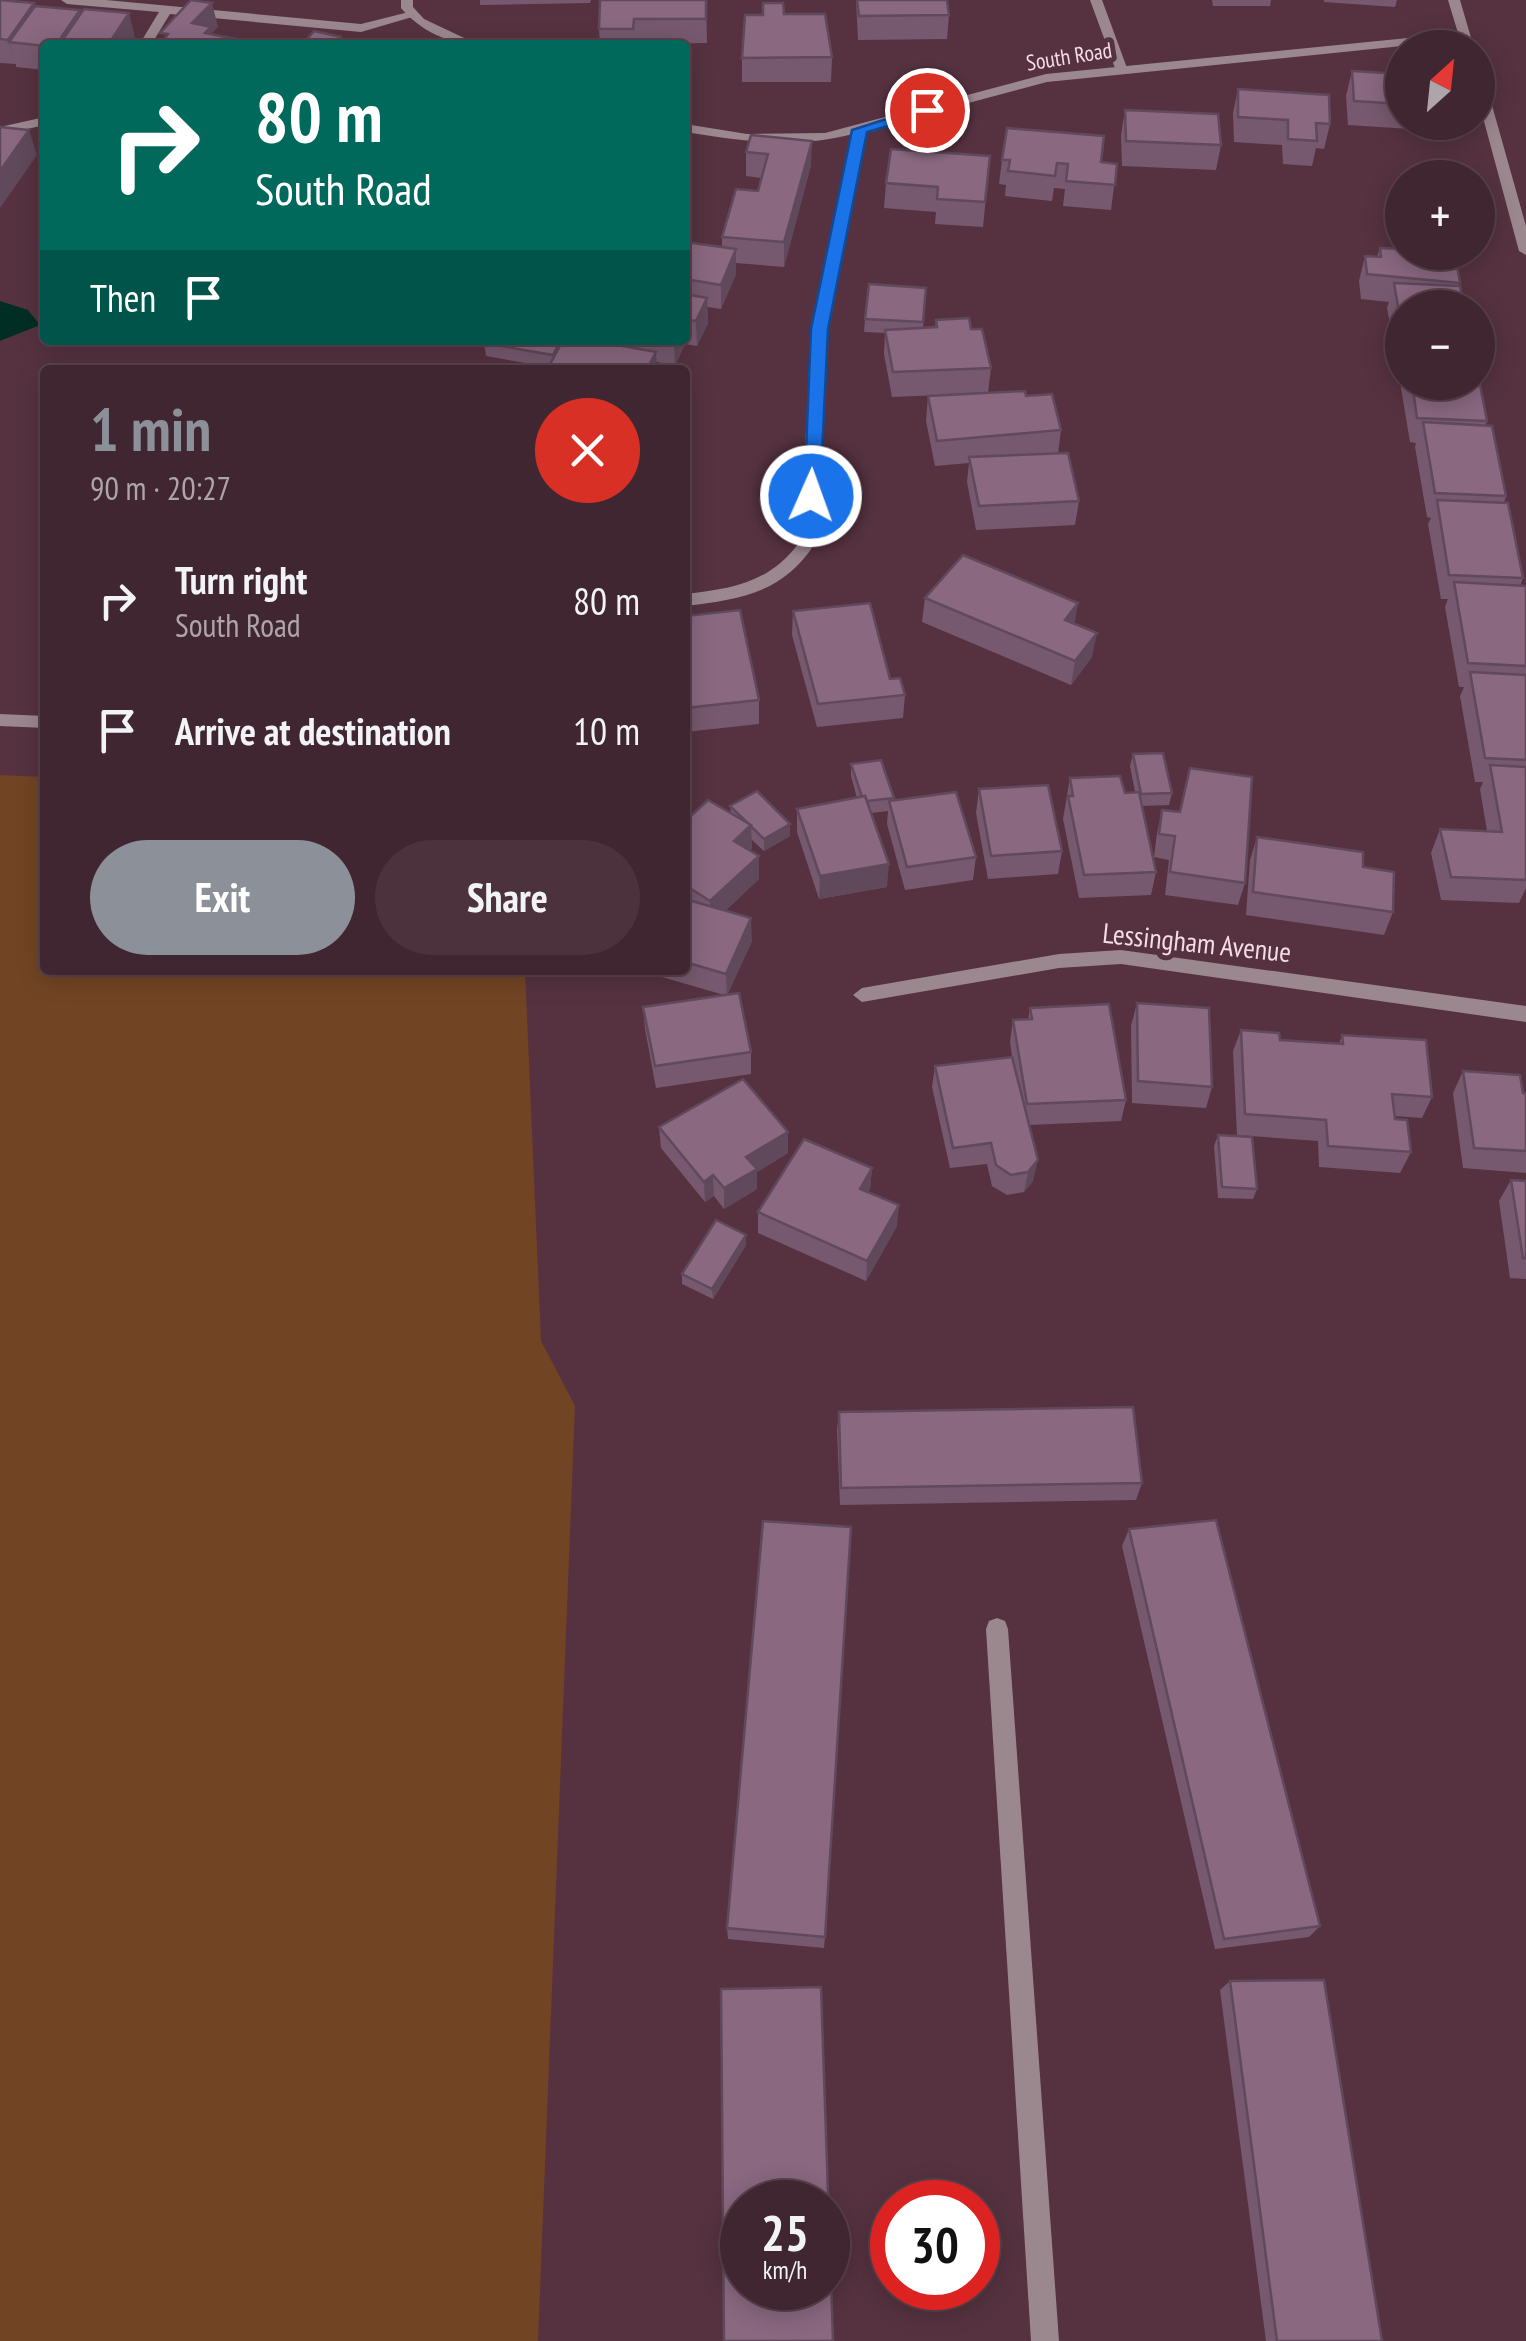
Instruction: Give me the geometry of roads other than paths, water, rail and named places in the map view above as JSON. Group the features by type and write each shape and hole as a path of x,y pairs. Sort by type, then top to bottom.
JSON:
{"street":[{"path":"68,0 361,28 413,15 463,40"},
{"path":"408,0 413,15"},
{"path":"1096,0 1122,68"},
{"path":"1454,0 1464,30"},
{"path":"148,40 167,10"},
{"name":"South Road","path":"690,129 747,138 787,139 860,130 999,88 1122,68 1385,48"},
{"path":"0,131 40,122"},
{"path":"690,599 762,588 777,580 806,545 820,329 860,130"},
{"path":"1495,139 1526,252"},
{"path":"0,720 40,722"},
{"name":"Lessingham Avenue","path":"862,996 1059,960 1121,957 1526,1014"},
{"path":"997,1630 1045,2341"}]}
